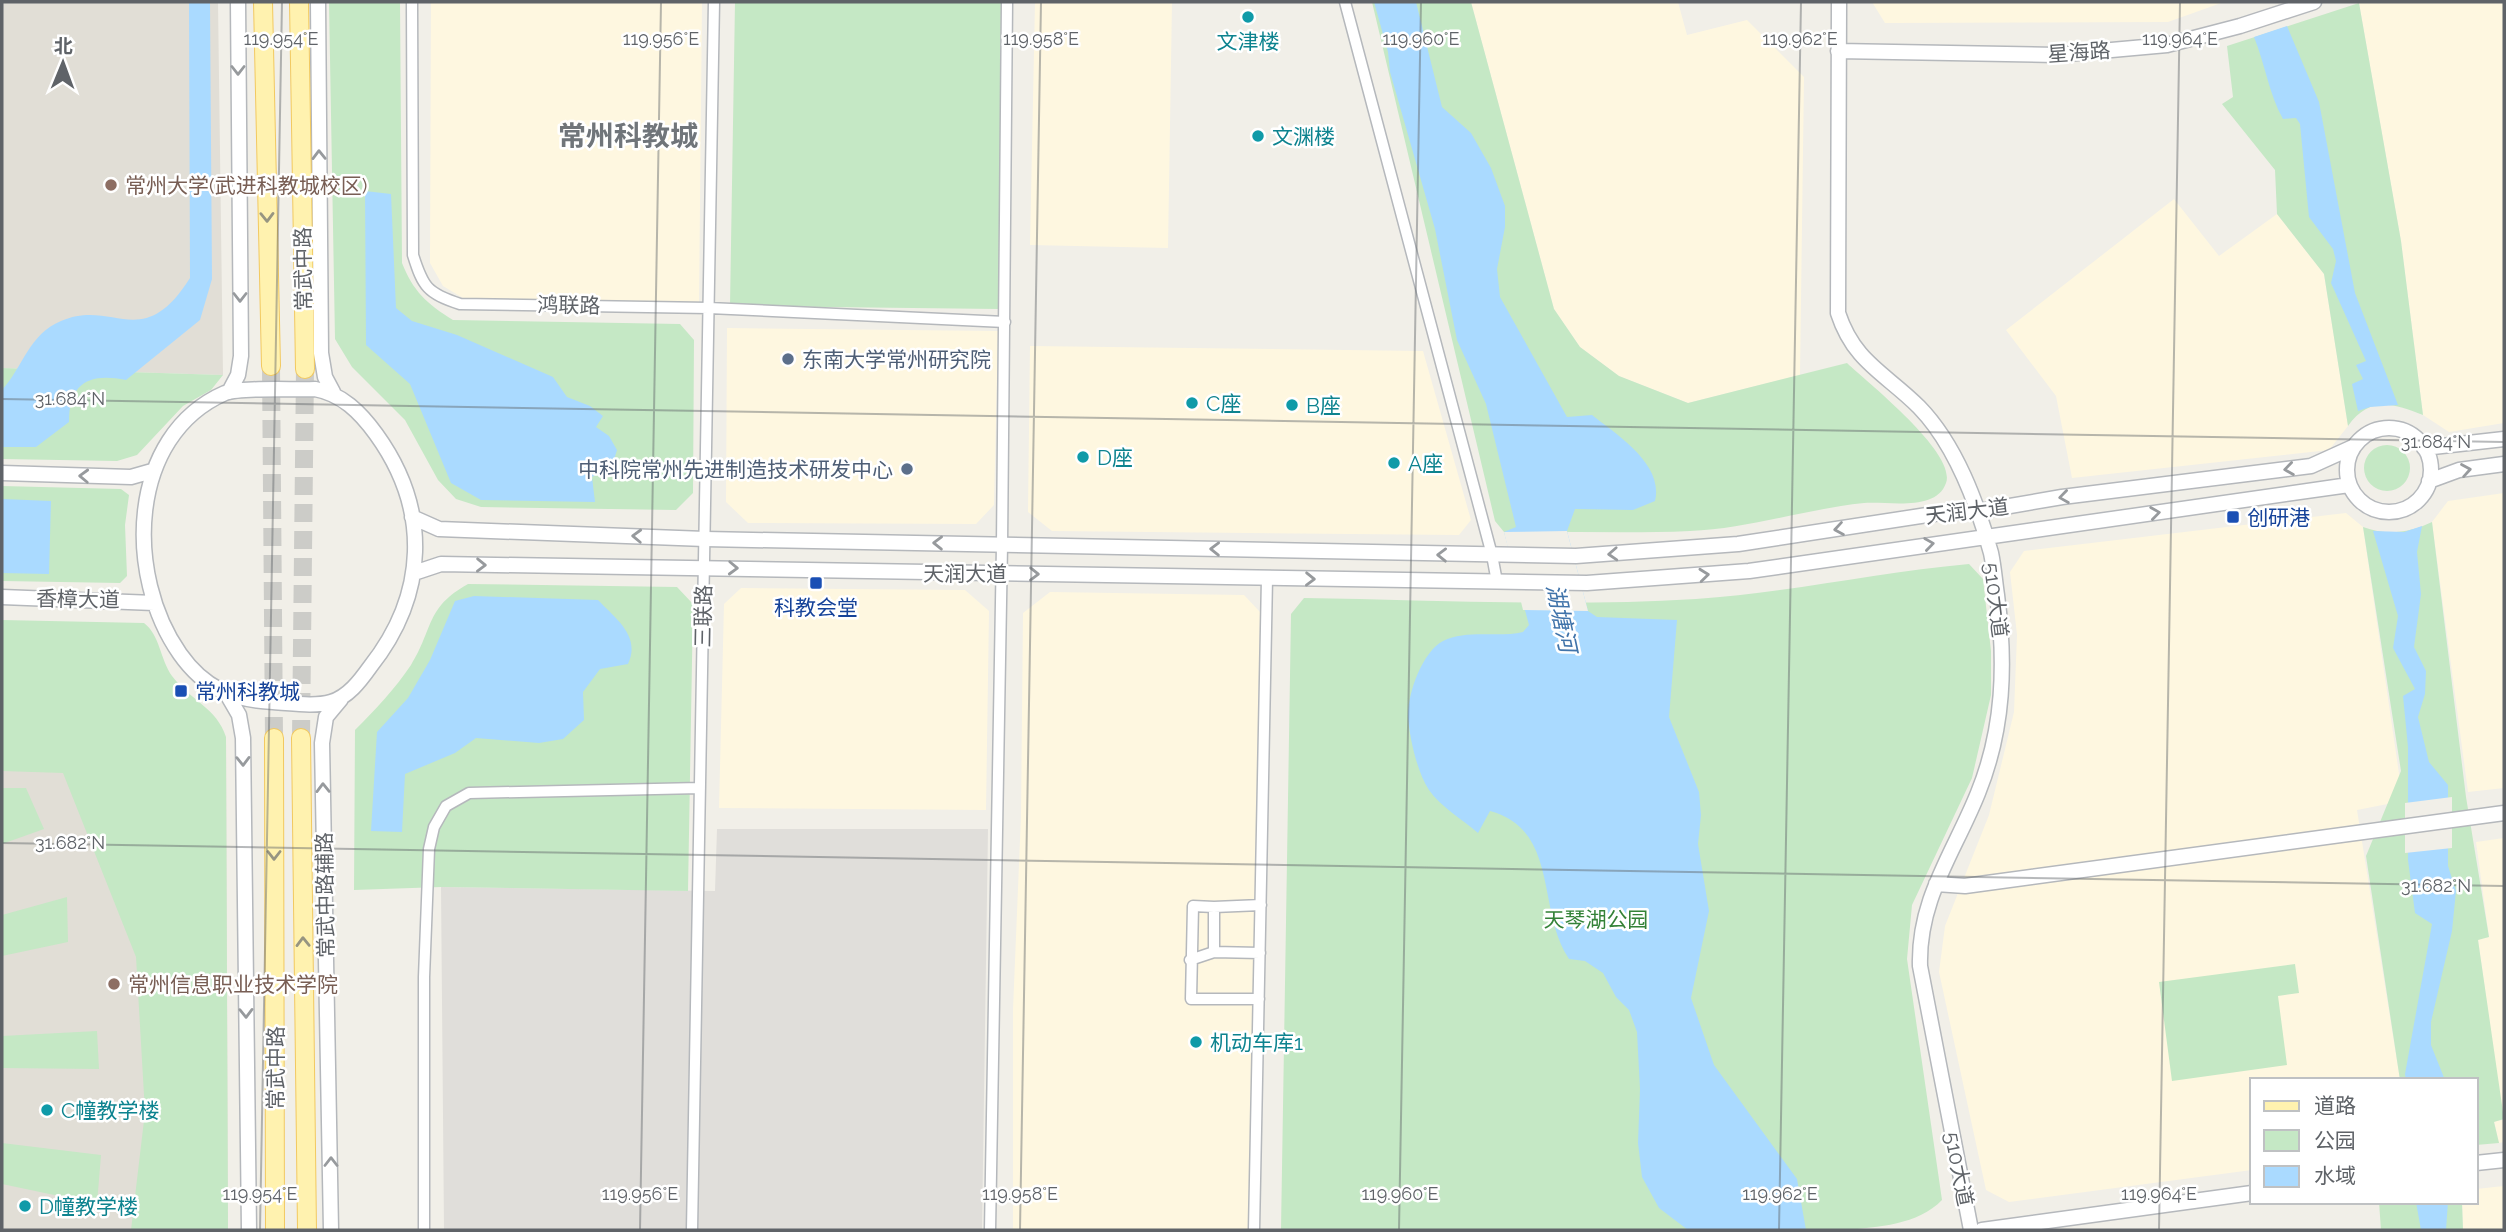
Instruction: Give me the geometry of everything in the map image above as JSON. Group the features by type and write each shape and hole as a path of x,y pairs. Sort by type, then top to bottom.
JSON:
{"main road":[{"name":"常武中路","path":"263,2 271,366"},
{"name":"常武中路","path":"299,2 305,369"},
{"name":"常武中路","path":"274,738 275,1230"},
{"name":"常武中路","path":"301,738 307,1230"}],"street":[{"path":"229,392 238,376 241,356 238,2"},
{"path":"318,2 321,353 326,377 333,392"},
{"name":"鸿联路","path":"412,2 413,255 422,282 435,295 460,304 709,308 1005,323"},
{"name":"三联路","path":"692,1230 714,2"},
{"path":"990,1230 1002,545 1007,2"},
{"path":"1345,2 1497,582"},
{"name":"510大道","path":"1839,2 1838,313 1854,349 1868,366 1920,409 1940,435 1969,488 1992,556 1999,614 2003,658 2001,700 1994,740 1979,792 1936,884 1919,937 1920,967 1971,1230"},
{"name":"星海路","path":"1838,51 2056,55 2167,45 2240,26 2314,2"},
{"path":"333,392 315,389 229,392 204,404 177,428 152,471 144,543 145,569 154,603 169,639 198,678 228,696 293,704 331,702 346,694"},
{"name":"常武中路辅路","path":"331,1230 322,743 326,716 358,682 398,628 414,573 416,544 409,494 390,453 364,417 333,392"},
{"name":"天润大道","path":"412,517 439,529 705,539 1510,557 1576,556 1738,544 1940,513 1975,512 2063,497 2311,466 2353,447 2363,436 2389,428 2403,430 2424,448"},
{"path":"2353,447 2346,472 2349,485 2366,505 2392,511 2416,502 2429,481 2430,459 2424,448 2504,439"},
{"path":"2429,481 2459,470 2504,464"},
{"path":"2,473 131,477 152,471"},
{"name":"天润大道","path":"414,573 440,564 1587,583 1749,571 2349,485"},
{"path":"1254,1230 1268,578"},
{"name":"香樟大道","path":"2,597 154,603"},
{"path":"228,696 239,715 243,738 249,1230"},
{"path":"424,1230 424,977 429,849 434,827 446,806 469,793 700,788"},
{"path":"1936,884 1965,886 2504,813"},
{"path":"1259,999 1191,999 1190,960 1192,901 1214,907 1261,905"},
{"path":"1214,907 1214,952"},
{"path":"1190,960 1214,952 1260,953"},
{"path":"2478,1163 2504,1160"},
{"path":"1982,1230 2250,1193"}],"shaded area":[{"name":"常州大学(武进科教城校区)","path":"2,2 218,2 223,375 2,368"},
{"path":"431,2 702,2 699,306 468,301 443,286 430,263"},
{"path":"1035,2 1172,2 1168,248 1030,245"},
{"path":"1471,2 1678,2 1687,35 1747,20 1804,77 1800,375 1688,403 1619,376 1580,347 1554,309"},
{"path":"1872,2 2224,2 2168,22 1885,23"},
{"path":"2504,2 2504,423 2449,432 2423,415 2401,241 2359,3"},
{"name":"创研港","path":"2174,199 2219,256 2277,214 2324,274 2348,426 2329,450 2072,478 2056,396 2006,330"},
{"path":"727,328 998,331 994,505 976,524 748,523 726,502"},
{"path":"1030,346 1423,351 1471,520 1459,535 1052,531 1028,512"},
{"path":"2504,493 2504,788 2468,792 2432,522 2448,501"},
{"name":"创研港","path":"2346,513 2363,527 2403,801 2357,810 2400,1078 2250,1078 2250,1170 2009,1202 1986,1190 1939,972 1945,926 1989,815 2014,712 2017,635 2010,572 2024,551"},
{"path":"741,588 965,590 989,611 986,810 719,808 724,604"},
{"path":"1050,592 1244,595 1260,612 1249,1230 1013,1229 1013,1009 1021,816 1023,613"},
{"name":"常州信息职业技术学院","path":"2,732 226,737 228,1230 2,1230"},
{"path":"717,829 988,829 982,1230 444,1230 441,887 715,891"},
{"path":"2504,838 2504,1142 2499,1143 2494,1121 2503,1120 2478,939 2489,937 2476,842"},
{"path":"2504,1186 2504,1230 2463,1230 2462,1204 2478,1204 2478,1189"}],"green space":[{"path":"329,2 400,2 402,263 416,289 428,302 453,320 680,324 694,340 693,493 676,510 481,507 456,499 438,480 405,420 352,367 335,339"},
{"path":"735,2 1001,2 999,309 730,306"},
{"path":"1372,2 1471,2 1554,309 1580,347 1619,376 1688,403 1847,363 1908,419 1938,454 1946,470 1946,483 1941,492 1922,502 1864,503 1712,529 1504,532 1495,521"},
{"path":"2359,3 2401,241 2423,415 2392,405 2373,406 2356,416 2348,426 2324,274 2277,214 2275,170 2222,104 2233,97 2227,46"},
{"path":"2,368 223,375 211,390 183,406 137,455 117,461 2,459"},
{"path":"2387,445 2403,452 2410,468 2403,484 2387,491 2371,484 2364,468 2371,452"},
{"path":"2,486 121,489 129,495 125,525 127,576 120,583 2,581"},
{"path":"2432,522 2466,797 2489,937 2478,940 2504,1119 2494,1122 2499,1143 2478,1145 2478,1078 2400,1078 2366,856 2401,771 2363,527 2381,532 2415,529"},
{"name":"天琴湖公园","path":"1969,564 1983,579 1991,651 1991,695 1972,778 1912,905 1907,959 1942,1200 1909,1220 1845,1230 1281,1230 1291,614 1304,598 1549,603 1696,599"},
{"path":"468,584 677,587 693,604 688,891 441,887 354,890 355,730 411,665 437,610 454,593"},
{"path":"2,620 144,623 157,641 172,676 210,711 226,737 228,1230 131,1230 145,1112 136,957 63,773 2,771"},
{"path":"2,788 26,788 44,829 2,844"},
{"path":"67,897 68,942 2,956 2,915"},
{"path":"2295,964 2299,993 2278,996 2287,1065 2172,1081 2159,982"},
{"path":"97,1031 99,1069 2,1068 2,1036"},
{"path":"2,1143 101,1155 97,1204 2,1184"},
{"path":"2379,1204 2462,1204 2463,1230 2381,1230"}],"water":[{"path":"189,2 210,2 212,279 200,320 126,380 102,378 84,383 73,398 69,422 36,447 2,447 2,390 41,334 61,321 80,316 142,319 157,314 173,301 190,278"},
{"name":"湖塘河","path":"1374,2 1416,2 1442,107 1471,133 1491,168 1505,206 1505,227 1497,269 1500,297 1567,417 1592,415 1636,452 1652,475 1656,488 1655,501 1633,510 1575,509 1567,531 1588,611 1597,617 1677,620 1669,717 1699,792 1701,815 1698,844 1709,911 1691,998 1714,1065 1797,1179 1806,1230 1688,1230 1659,1208 1642,1177 1638,1143 1640,1089 1637,1032 1629,1010 1616,997 1603,973 1585,961 1569,959 1559,939 1537,853 1527,835 1512,821 1490,811 1478,833 1434,796 1418,765 1410,736 1408,709 1417,675 1429,654 1443,641 1452,637 1514,634 1523,632 1529,625 1504,532 1516,527 1486,404 1457,340 1435,229 1390,72 1388,52"},
{"path":"2287,26 2319,102 2355,293 2398,405 2370,407 2358,411 2352,384 2363,379 2356,365 2366,361 2331,283 2336,261 2333,249 2309,217 2300,124 2296,118 2283,119 2254,37"},
{"path":"365,191 391,194 396,308 412,321 457,335 553,377 567,397 590,406 603,416 596,427 609,436 617,450 612,466 592,477 595,502 481,500 451,483 410,384 366,345"},
{"path":"2,499 51,501 49,574 2,573"},
{"path":"2422,526 2417,552 2421,594 2414,647 2426,671 2425,694 2418,717 2429,762 2448,785 2448,866 2456,891 2452,931 2431,1022 2431,1045 2444,1078 2406,1078 2405,1074 2432,924 2415,913 2408,860 2408,747 2403,696 2415,689 2393,648 2398,616 2373,531 2404,532"},
{"path":"474,596 598,600 619,621 629,636 631,654 628,664 600,669 583,692 584,720 563,739 539,743 476,738 455,753 405,774 402,832 371,831 377,732 408,698 430,660 455,601"},
{"path":"2416,1204 2448,1204 2446,1230 2421,1230"}],"pier":[{"path":"1567,531 1588,611 1523,610 1504,532"},
{"path":"2452,797 2452,848 2405,853 2405,803"}],"tunnel":[{"path":"271,366 274,738"},
{"path":"301,738 305,369"}],"place":[{"name":"文津楼","path":"1248,17"},
{"name":"文渊楼","path":"1258,136"},
{"name":"常州大学(武进科教城校区)","path":"111,185"},
{"name":"东南大学常州研究院","path":"788,359"},
{"name":"C座","path":"1192,403"},
{"name":"B座","path":"1292,405"},
{"name":"D座","path":"1083,457"},
{"name":"A座","path":"1394,463"},
{"name":"中科院常州先进制造技术研发中心","path":"907,469"},
{"name":"创研港","path":"2233,517"},
{"name":"科教会堂","path":"816,583"},
{"name":"常州科教城","path":"181,691"},
{"name":"常州信息职业技术学院","path":"114,984"},
{"name":"机动车库1","path":"1196,1042"},
{"name":"C幢教学楼","path":"47,1110"},
{"name":"D幢教学楼","path":"25,1206"}],"district":[{"name":"常州科教城","path":"628,136"}]}
